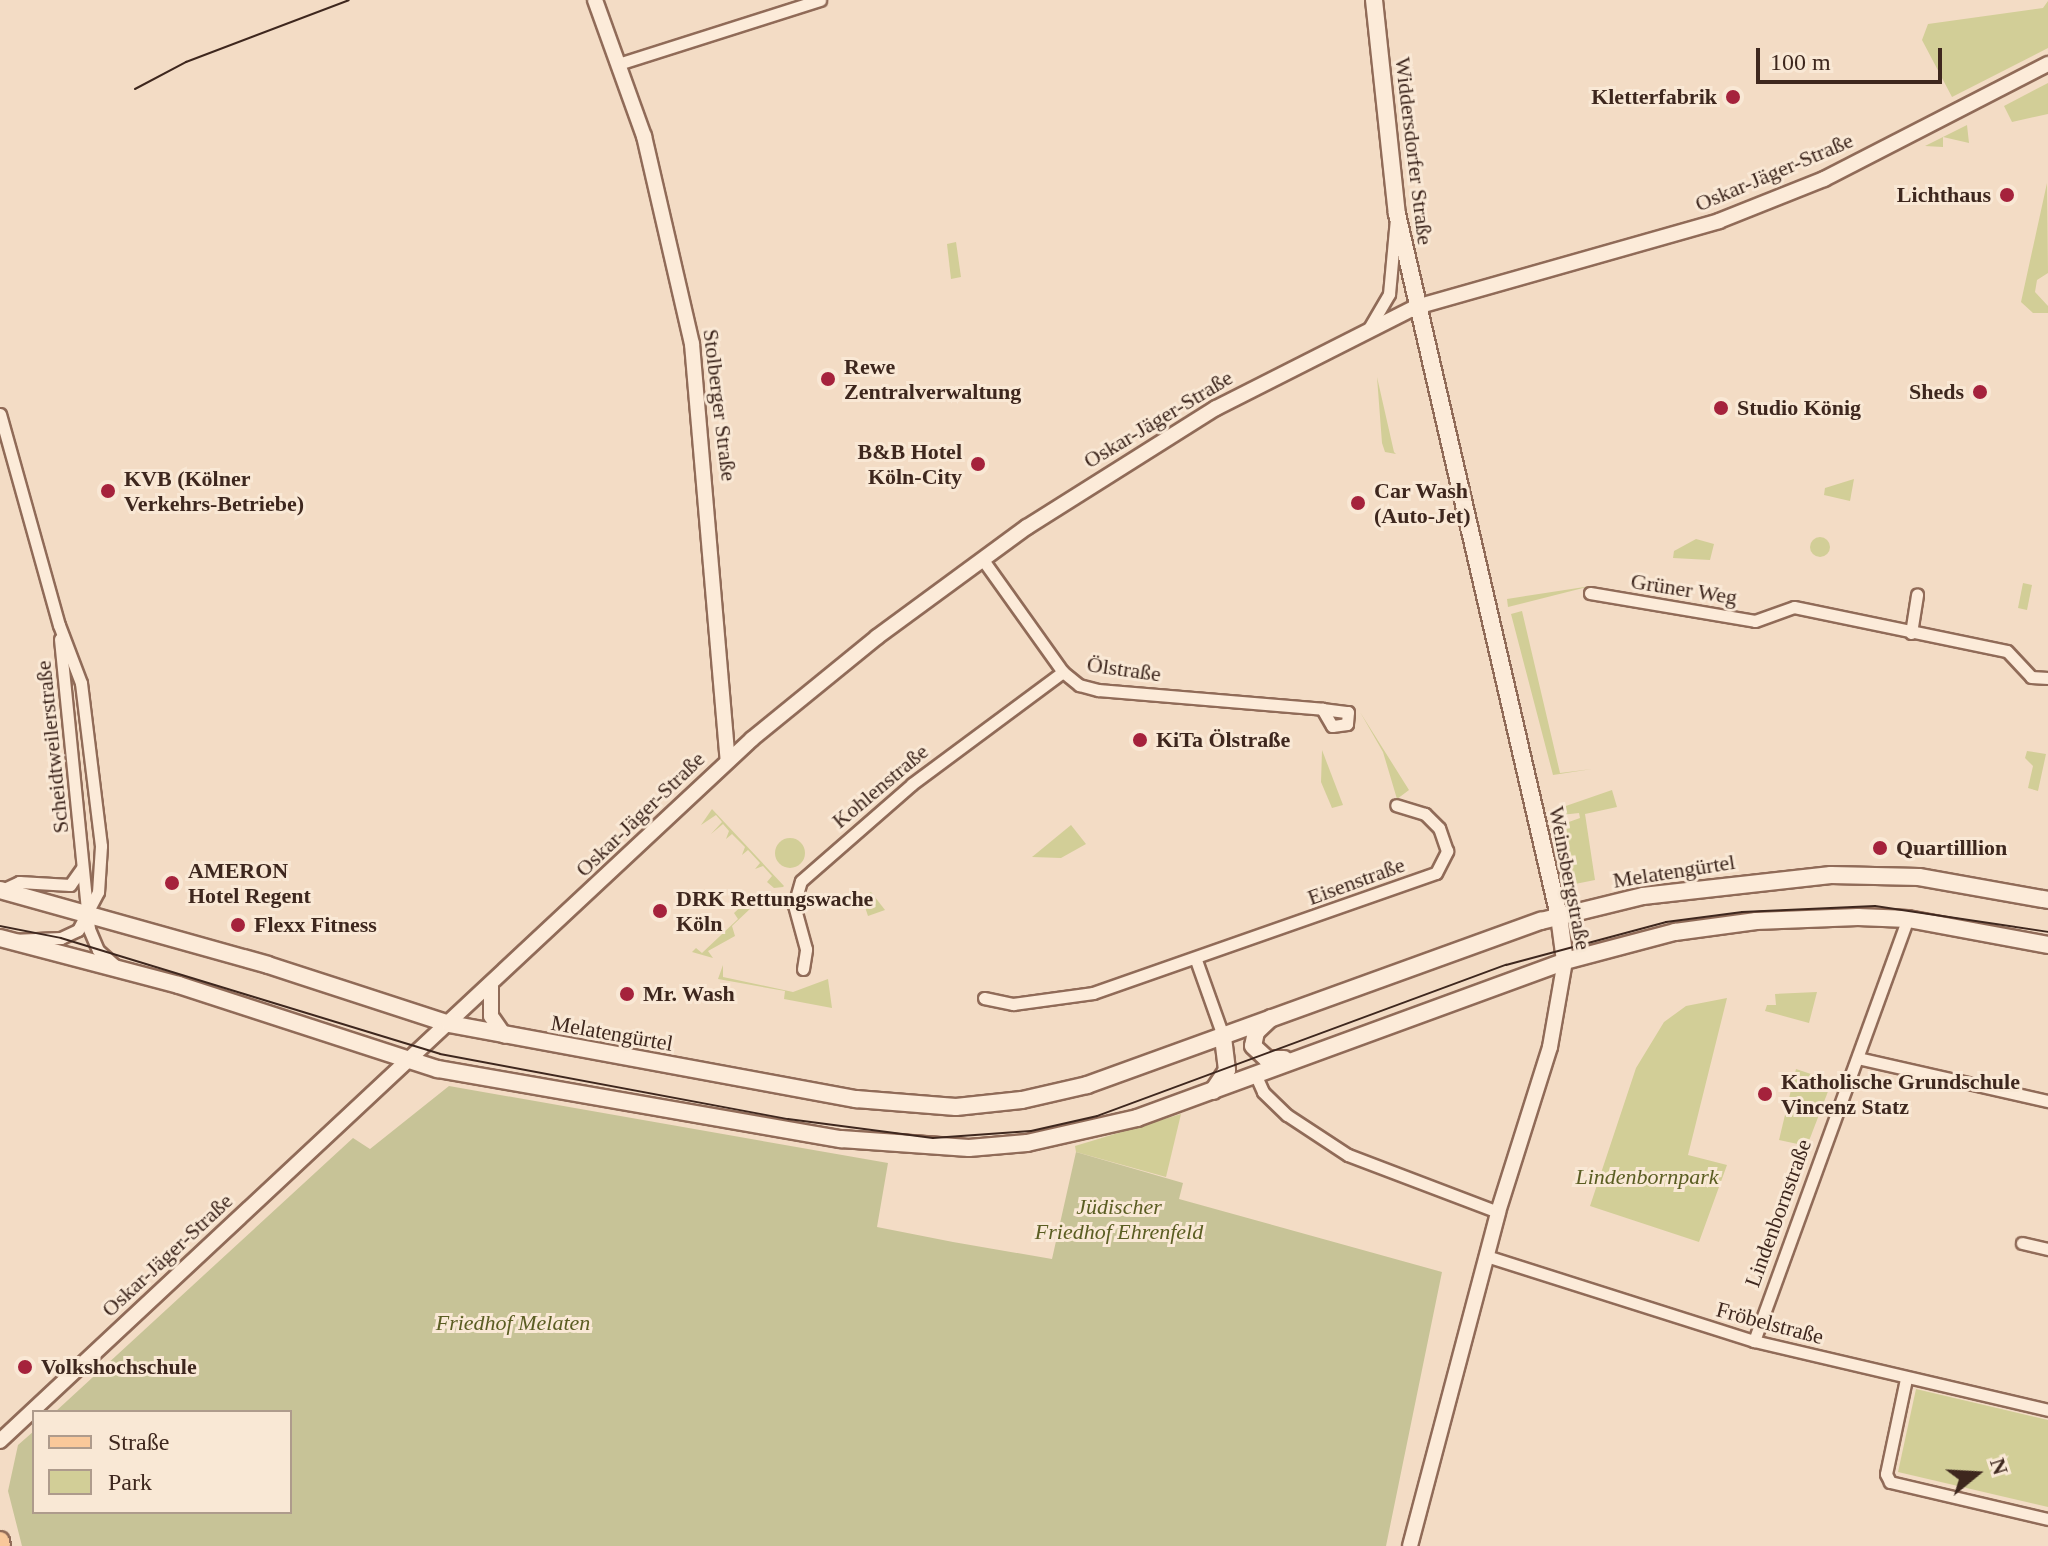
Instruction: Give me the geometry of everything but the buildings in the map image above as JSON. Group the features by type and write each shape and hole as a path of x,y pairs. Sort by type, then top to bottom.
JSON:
{"main road":[{"name":"Widdersdorfer Straße","path":"1374,0 1397,214 1416,307"},
{"name":"Weinsbergstraße","path":"1416,307 1559,916 1565,961"},
{"name":"Melatengürtel","path":"1,890 268,965 450,1024 856,1099 956,1107 1022,1100 1087,1085 1275,1014 1559,916 1669,891 1817,875 1919,877 2048,900"},
{"path":"5,939 120,969 409,1060 904,1147 1027,1143 1116,1124 1256,1076 1289,1058 1565,961 1651,937 1756,921 1908,919 2048,945"},
{"path":"1275,1014 1256,1032 1253,1046 1267,1059 1289,1058"},
{"path":"1213,1091 1227,1070 1223,1036"}],"street":[{"name":"Stolberger Straße","path":"595,0 644,136 692,344 709,495 728,760"},
{"path":"618,64 820,0"},
{"name":"Oskar-Jäger-Straße","path":"32,1410 491,986 728,760 841,665 983,560 1205,414 1416,307 1719,221 1824,179 2048,64"},
{"path":"1368,330 1389,294 1397,214"},
{"name":"Scheidtweilerstraße","path":"0,414 59,625 81,683 91,735 101,846 98,892 71,935 5,939"},
{"name":"Ölstraße","path":"983,560 1063,672 1079,685 1098,690 1322,709"},
{"name":"Grüner Weg","path":"1590,593 1755,621 1794,607 2007,651 2031,677 2048,678"},
{"path":"1911,633 1917,594"},
{"name":"Scheidtweilerstraße","path":"59,625 87,913 93,942 120,969"},
{"name":"Kohlenstraße","path":"803,969 806,949 794,905 796,886 912,784 1063,672"},
{"name":"Eisenstraße","path":"984,998 1013,1004 1063,999 1196,960 1436,873 1447,851 1439,828 1425,814 1396,805"},
{"path":"1,890 19,882 70,885 84,864"},
{"name":"Scheidtweilerstraße","path":"98,892 111,921"},
{"name":"Lindenbornstraße","path":"1754,1341 1908,919"},
{"path":"1196,960 1223,1036"},
{"name":"Weinsbergstraße","path":"1410,1546 1498,1212 1550,1047 1565,961"},
{"path":"491,986 491,1016 505,1036"},
{"path":"1858,1058 2048,1101"},
{"path":"1256,1076 1263,1092 1287,1115 1348,1155 1498,1212"},
{"path":"2022,1243 2048,1249"},
{"name":"Fröbelstraße","path":"1486,1256 1754,1341 2048,1410"},
{"path":"1906,1379 1886,1474 1890,1482 2048,1519"},
{"name":"Oskar-Jäger-Straße","path":"0,1441 32,1410"},
{"path":"0,1424 16,1425"}],"green space":[{"path":"2048,1 2048,48 1952,97 1922,40 1928,24 2043,8"},
{"path":"2048,83 2048,114 2012,122 2004,106"},
{"path":"1967,125 1969,143 1943,137"},
{"path":"1943,137 1943,147 1925,146"},
{"path":"2047,183 2048,273 2037,280 2035,292 2048,306 2048,313 2033,313 2021,302"},
{"path":"956,242 961,277 951,279 947,244"},
{"path":"1377,377 1396,454 1385,452 1382,443"},
{"path":"1854,479 1850,501 1824,495 1825,488"},
{"path":"1820,537 1827,540 1830,547 1827,554 1820,557 1813,554 1810,547 1813,540"},
{"path":"1696,539 1714,544 1710,560 1673,558 1674,551"},
{"path":"2023,583 2032,585 2027,610 2018,608"},
{"path":"1591,586 1508,607 1507,599"},
{"path":"1522,611 1560,773 1592,769 1553,775 1511,614"},
{"path":"1360,712 1409,790 1397,799 1383,752"},
{"path":"1322,750 1343,805 1332,808 1321,782"},
{"path":"2027,751 2046,754 2038,791 2028,788 2033,766 2025,758"},
{"path":"1612,790 1617,807 1585,814 1595,880 1570,885 1566,823 1580,818 1579,813 1561,815 1560,808"},
{"path":"712,809 783,887 774,888 767,882 772,876 763,866 755,869 760,863 748,850 742,855 745,847 732,834 726,839 729,831 723,824 711,834 722,822 716,815 701,825"},
{"path":"1071,825 1086,844 1061,858 1032,857"},
{"path":"790,838 801,842 805,853 801,864 790,868 779,864 775,853 779,842"},
{"path":"871,892 885,910 868,916 862,898"},
{"path":"747,901 752,907 732,926 735,936 708,951 713,958 692,952 696,948 702,953 738,919 734,913"},
{"path":"723,965 723,977 793,992 828,979 832,1008 784,999 785,991 718,979"},
{"path":"1817,992 1809,1023 1765,1011 1767,1005 1776,1005 1775,994"},
{"name":"Lindenbornpark","path":"1727,998 1688,1155 1727,1165 1699,1242 1590,1206 1636,1068 1664,1022 1686,1006"},
{"path":"1796,1069 1832,1081 1807,1146 1779,1140"},
{"name":"Friedhof Melaten","path":"449,1086 888,1163 877,1227 1052,1259 1076,1152 1183,1183 1179,1199 1442,1272 1386,1546 22,1546 8,1491 18,1445 32,1433 32,1514 292,1514 292,1410 57,1410 353,1138 370,1149"},
{"path":"1181,1114 1166,1177 1076,1152 1075,1146"},
{"path":"1916,1389 2048,1420 2048,1507 1898,1472"}],"tram line":[{"path":"135,89 186,62 349,0"},
{"path":"0,926 61,938 440,1054 788,1119 933,1138 1031,1131 1097,1116 1506,965 1666,922 1742,912 1875,906 2048,932"}],"place":[{"name":"Kletterfabrik","path":"1733,97"},
{"name":"Lichthaus","path":"2007,195"},
{"name":"Rewe Zentralverwaltung","path":"828,379"},
{"name":"Sheds","path":"1980,392"},
{"name":"Studio König","path":"1721,408"},
{"name":"B&B Hotel Köln-City","path":"978,464"},
{"name":"KVB (Kölner Verkehrs-Betriebe)","path":"108,491"},
{"name":"Car Wash (Auto-Jet)","path":"1358,503"},
{"name":"KiTa Ölstraße","path":"1140,740"},
{"name":"Quartilllion","path":"1880,848"},
{"name":"AMERON Hotel Regent","path":"172,883"},
{"name":"DRK Rettungswache Köln","path":"660,911"},
{"name":"Flexx Fitness","path":"238,925"},
{"name":"Mr. Wash","path":"627,994"},
{"name":"Katholische Grundschule Vincenz Statz","path":"1765,1094"},
{"name":"Volkshochschule","path":"25,1367"}],"park label":[{"name":"Jüdischer Friedhof Ehrenfeld","path":"1119,1218"}]}
